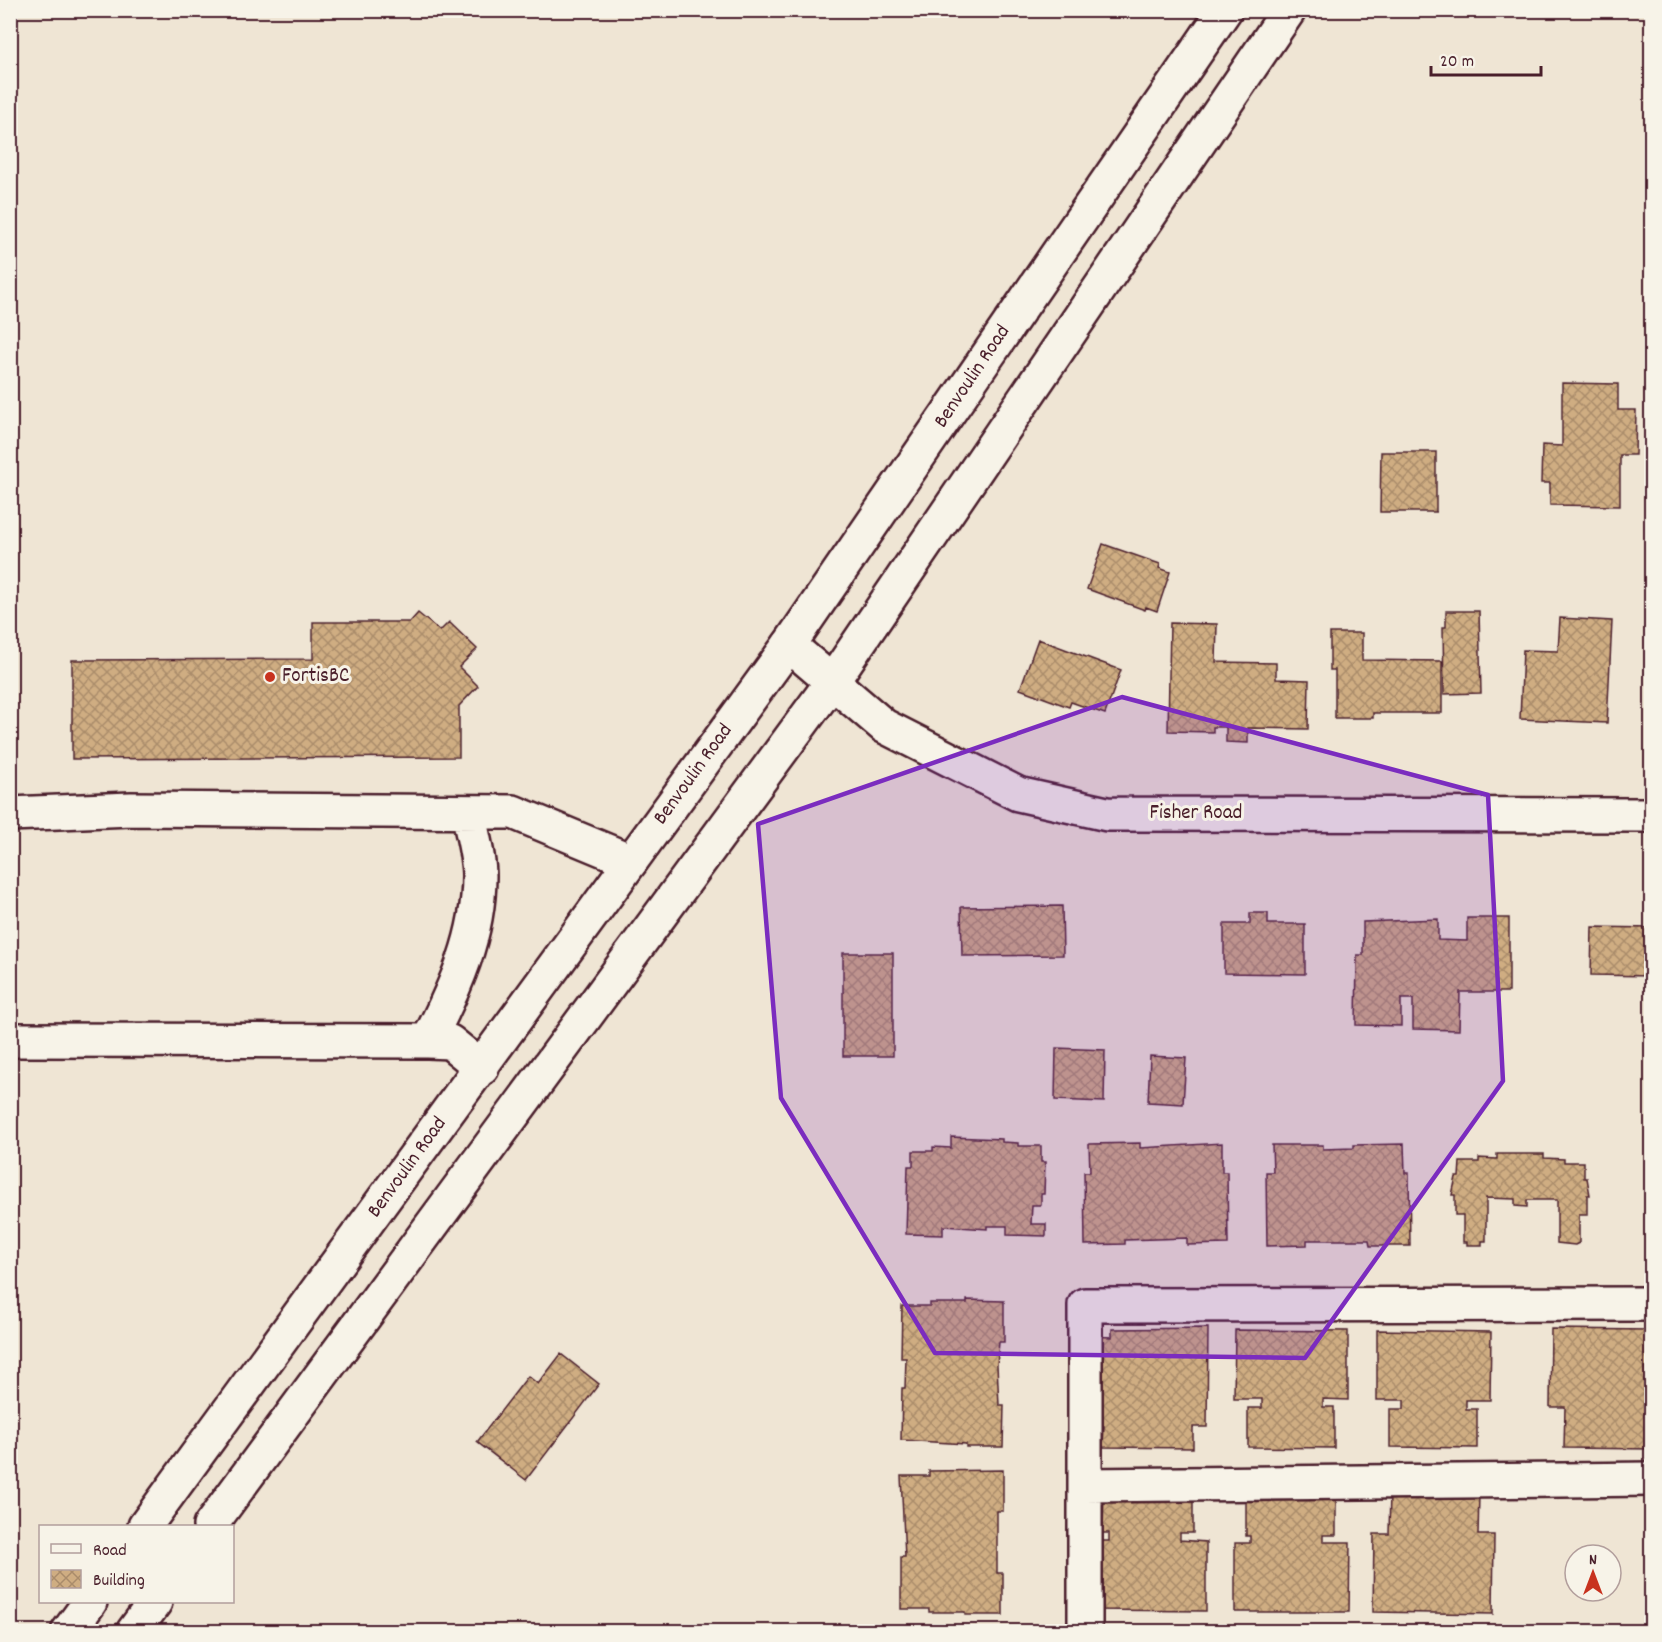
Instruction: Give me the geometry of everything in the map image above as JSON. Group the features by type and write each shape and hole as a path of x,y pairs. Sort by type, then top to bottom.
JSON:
{"main road":[{"name":"Benvoulin Road","path":"146,1525 789,645 1225,10"},
{"path":"211,1525 832,682 1289,10"},
{"name":"Fisher Road","path":"789,645 884,726 1018,794 1107,814 1652,815"},
{"path":"10,814 131,809 513,812 631,861"},
{"path":"428,1041 452,995 474,934 479,875 468,812"},
{"path":"10,1040 450,1042 482,1068"},
{"path":"1085,1632 1085,1305 1652,1304"},
{"path":"1085,1485 1652,1479"},
{"path":"68,1632 89,1603"},
{"path":"133,1632 154,1603"}],"highlighted area":[{"path":"1122,697 1488,795 1503,1081 1305,1358 935,1353 781,1098 758,824"}],"building":[{"path":"1562,383 1618,384 1618,410 1636,410 1635,455 1620,455 1620,506 1550,505 1550,483 1541,483 1542,445 1562,446"},
{"path":"1381,452 1436,452 1436,512 1380,512"},
{"path":"1103,544 1160,564 1159,568 1170,572 1157,611 1146,607 1145,610 1087,589"},
{"path":"1446,611 1479,611 1481,693 1444,694 1443,627 1446,627"},
{"name":"FortisBC","path":"418,613 440,631 449,622 477,649 459,667 478,686 459,706 459,757 72,759 72,660 313,659 313,622 410,622"},
{"path":"1560,618 1612,621 1607,723 1520,719 1523,650 1558,651"},
{"path":"1170,623 1217,624 1216,662 1276,663 1276,679 1309,680 1308,729 1248,728 1248,743 1226,742 1226,727 1213,727 1213,732 1168,731"},
{"path":"1330,633 1362,633 1362,660 1442,661 1442,713 1373,713 1373,718 1335,718 1335,670 1330,670"},
{"path":"1038,639 1121,670 1105,714 1071,702 1069,707 1020,689"},
{"path":"1062,906 1063,955 962,956 961,907"},
{"path":"1250,913 1268,913 1268,924 1305,924 1305,974 1224,973 1224,924 1250,924"},
{"path":"1467,918 1509,918 1509,992 1460,992 1459,1030 1413,1029 1413,999 1401,999 1401,1026 1356,1025 1357,955 1363,955 1363,922 1438,919 1438,940 1467,941"},
{"path":"1592,927 1652,928 1652,976 1591,975"},
{"path":"843,953 893,953 893,1056 843,1056"},
{"path":"1056,1048 1105,1050 1104,1102 1055,1100"},
{"path":"1150,1056 1186,1058 1183,1104 1148,1102"},
{"path":"951,1137 1002,1139 1002,1142 1018,1143 1018,1146 1041,1146 1041,1162 1045,1162 1044,1194 1041,1194 1041,1205 1032,1205 1031,1224 1046,1224 1046,1236 1007,1235 1007,1226 987,1226 987,1229 943,1226 943,1235 906,1234 908,1166 913,1166 913,1151 933,1151 933,1147 951,1148"},
{"path":"1140,1143 1140,1148 1222,1143 1222,1172 1227,1172 1228,1244 1187,1245 1187,1238 1125,1240 1125,1244 1085,1245 1084,1172 1090,1172 1089,1144"},
{"path":"1404,1144 1405,1173 1409,1173 1410,1246 1370,1246 1369,1240 1307,1240 1307,1245 1267,1246 1266,1172 1273,1172 1272,1145 1323,1145 1323,1149 1354,1148 1354,1145"},
{"path":"1497,1154 1544,1154 1544,1158 1564,1159 1564,1162 1584,1162 1584,1178 1587,1178 1590,1195 1587,1195 1587,1215 1579,1215 1579,1243 1575,1245 1557,1243 1557,1200 1527,1200 1527,1207 1515,1206 1515,1199 1486,1198 1486,1241 1482,1241 1482,1245 1467,1245 1467,1242 1463,1242 1463,1215 1455,1215 1455,1195 1452,1195 1456,1177 1459,1177 1460,1162 1479,1162 1479,1158 1497,1159"},
{"path":"967,1300 1004,1301 1004,1342 999,1342 997,1365 999,1405 1004,1405 1003,1447 966,1447 966,1444 901,1440 902,1388 905,1388 906,1358 901,1358 902,1306 967,1303"},
{"path":"1208,1328 1207,1427 1193,1427 1193,1448 1103,1447 1104,1426 1088,1426 1089,1336 1112,1337 1112,1329"},
{"path":"1551,1329 1652,1330 1652,1449 1564,1448 1565,1407 1550,1407"},
{"path":"1235,1330 1348,1331 1348,1400 1323,1399 1323,1407 1334,1407 1334,1448 1248,1447 1248,1408 1262,1408 1262,1399 1234,1399"},
{"path":"1377,1330 1491,1332 1490,1400 1466,1400 1466,1409 1477,1409 1477,1448 1390,1447 1390,1409 1404,1409 1404,1400 1377,1400"},
{"path":"561,1354 599,1384 526,1480 477,1442 528,1376 538,1384"},
{"path":"1003,1470 1003,1511 997,1511 997,1573 1003,1573 1003,1615 965,1615 965,1612 901,1609 901,1557 905,1557 901,1476 929,1476 929,1471"},
{"path":"1104,1491 1193,1492 1193,1533 1180,1533 1180,1540 1206,1542 1206,1611 1091,1610 1091,1541 1109,1541 1109,1533 1103,1533"},
{"path":"1390,1493 1479,1494 1478,1535 1494,1535 1493,1614 1373,1612 1374,1534 1389,1534"},
{"path":"1246,1494 1336,1494 1336,1535 1323,1535 1323,1542 1350,1542 1349,1612 1235,1612 1235,1543 1250,1543 1250,1536 1246,1536"}],"place":[{"name":"FortisBC","path":"270,677"}]}
